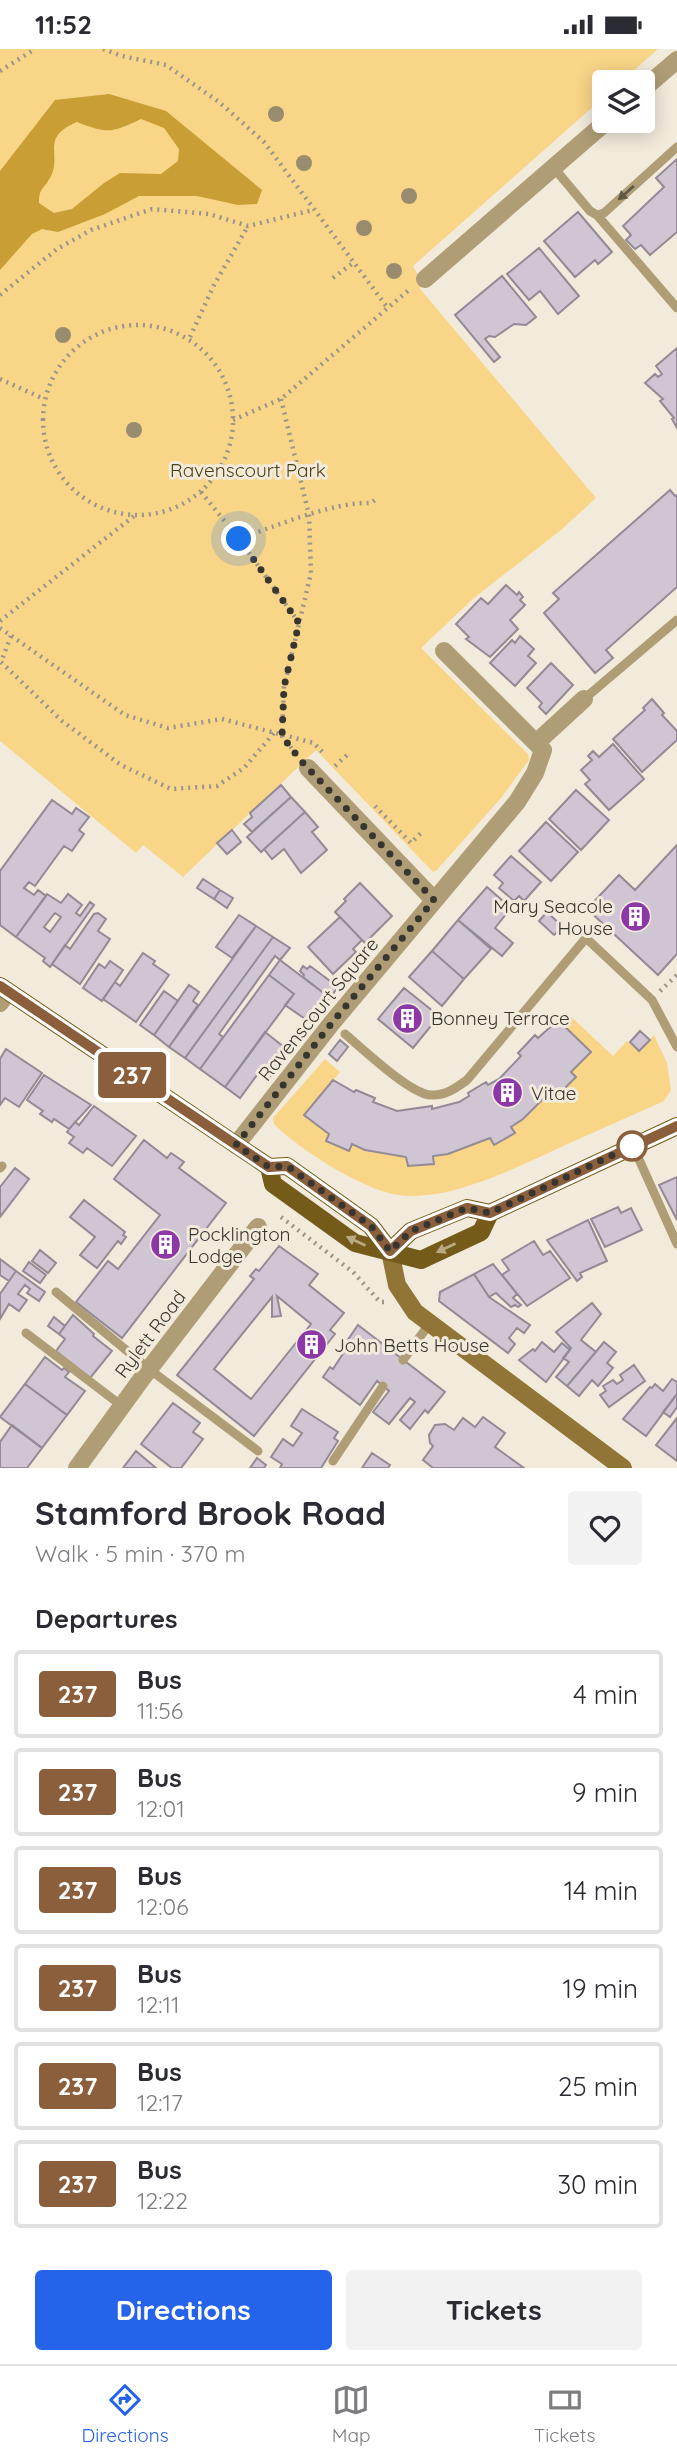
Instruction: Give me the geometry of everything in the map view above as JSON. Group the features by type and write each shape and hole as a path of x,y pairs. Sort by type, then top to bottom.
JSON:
{"main road":[{"path":"3,994 269,1167 287,1166 371,1226 390,1251 394,1277 402,1295 415,1312 621,1467"},
{"path":"390,1251 411,1231 467,1208 490,1213 677,1126"},
{"path":"390,1251 421,1260 481,1232 490,1213"}],"street":[{"path":"655,79 677,60"},
{"path":"425,279 593,133"},
{"path":"444,652 536,743 584,699"},
{"name":"Ravenscourt Square","path":"236,1145 338,1029 434,900 517,802 535,773 543,750 536,743"},
{"path":"308,768 434,900"},
{"name":"Rylett Road","path":"77,1468 258,1227"}],"lane":[{"path":"597,215 604,213 677,148"},
{"path":"554,168 677,308"},
{"path":"584,699 677,620"},
{"path":"338,1029 415,1091 435,1096 454,1089 467,1080 586,939 652,1000 673,1030 677,1047"},
{"path":"633,1146 677,1244"},
{"path":"55,1292 149,1369 258,1451"},
{"path":"403,1360 430,1323"},
{"path":"26,1333 122,1406"},
{"path":"333,1461 383,1385"}],"path":[{"path":"22,56 26,49"},
{"path":"0,71 35,49"},
{"path":"103,49 166,65 219,102 264,142 387,307"},
{"path":"0,295 57,249 91,230 152,209 209,214 248,226 313,210"},
{"path":"190,337 214,285 248,226"},
{"path":"333,278 353,263"},
{"path":"233,420 281,400 387,307 425,279"},
{"path":"134,324 165,328 190,337 215,363 229,390 233,420 230,447 219,471 201,492 175,508 146,515 112,510 88,501 65,482 50,457 43,429 44,399 56,370 76,347 103,330 134,324"},
{"path":"0,379 44,399"},
{"path":"281,400 309,516 311,573 284,687 282,736 308,768"},
{"path":"201,492 239,539 299,623"},
{"path":"239,539 309,516 355,503 371,503 376,499"},
{"path":"0,621 135,515"},
{"path":"0,628 125,715 168,728 222,719 314,743 345,775"},
{"path":"11,635 1,662 62,721 121,765 171,789 217,786 244,768 275,733"},
{"path":"335,766 347,755"},
{"path":"373,804 411,843 421,834"},
{"path":"652,1000 677,975"},
{"path":"272,1209 354,1272 380,1302 385,1302"},
{"path":"354,1272 360,1268"}],"green space":[{"name":"Ravenscourt Park","path":"0,49 658,49 634,70 592,70 592,108 413,266 422,283 420,289 596,498 561,530 474,598 421,648 528,754 529,760 501,798 436,871 433,872 316,750 183,877 143,845 136,853 0,741"},
{"path":"566,1012 613,1056 627,1041 639,1051 654,1035 667,1063 671,1090 664,1101 482,1182 418,1196 383,1191 349,1177 315,1156 274,1124 273,1118 325,1059 340,1072 304,1115 329,1134 327,1141 348,1151 352,1144 365,1150 406,1157 408,1166 433,1164 433,1156 448,1154 490,1138 494,1145 515,1134 511,1127 523,1119 554,1088 560,1093 575,1077 571,1072 590,1052 558,1020"}],"shaded area":[{"path":"109,94 166,111 262,190 257,204 238,205 197,196 139,196 105,214 58,232 42,229 32,234 0,270 0,171 55,100","holes":["141,119 164,128 179,149 178,161 161,174 120,173 72,209 54,213 39,203 41,192 53,169 55,140 65,128 77,122 96,129 109,130"]}],"building":[{"path":"677,159 677,232 650,255 641,245 635,249 626,240 631,235 623,226 664,187 656,178"},
{"path":"578,212 612,252 598,264 595,260 575,277 544,241"},
{"path":"539,248 579,296 558,314 540,291 529,300 507,274"},
{"path":"502,276 536,317 526,325 514,324 495,337 489,336 485,339 500,357 494,362 455,315"},
{"path":"677,348 677,428 672,419 674,418 660,401 663,399 645,383 655,374 658,377 662,374 656,366"},
{"path":"670,490 677,495 677,587 606,650 613,658 595,673 544,613 559,599 553,593"},
{"path":"506,585 517,595 519,592 523,597 520,600 525,605 510,620 518,629 490,657 466,639 469,637 456,624 481,598 488,604"},
{"path":"520,636 534,649 528,656 536,663 515,686 490,663 512,640 515,643"},
{"path":"551,663 573,685 546,714 539,707 542,703 527,688"},
{"path":"652,699 677,731 677,740 642,772 613,739 645,710 643,708"},
{"path":"613,744 644,779 609,810 585,784 590,780 581,770 592,760 588,756 593,751 599,757"},
{"path":"281,785 291,797 252,832 244,824 252,817 250,813"},
{"path":"576,790 609,820 581,850 549,819"},
{"path":"291,797 305,812 261,852 247,837"},
{"path":"52,800 72,814 76,808 89,817 79,830 84,834 72,851 64,846 35,886 29,882 24,888 34,895 38,890 46,896 16,937 0,925 0,871"},
{"path":"305,812 318,827 312,832 327,850 301,873 284,849 272,859 264,849"},
{"path":"546,822 578,852 551,881 519,851"},
{"path":"232,830 241,842 227,854 217,843"},
{"name":"Mary Seacole House","path":"677,845 677,954 658,975 587,909 619,875 635,890"},
{"path":"511,856 541,882 524,901 519,896 514,901 499,888 503,883 494,875"},
{"path":"203,879 220,890 214,899 197,888"},
{"path":"360,883 392,916 365,943 335,912"},
{"path":"487,887 511,908 495,928 513,943 502,956 458,920"},
{"path":"220,890 233,898 227,908 214,899"},
{"path":"47,894 61,903 68,894 82,905 76,913 80,916 90,902 94,905 50,967 43,961 45,958 16,937","holes":["55,913 61,917 50,932 44,927"]},
{"path":"547,912 563,927 554,935 539,921"},
{"path":"98,913 106,919 98,931 110,939 80,984 52,964 65,945 70,949 94,914"},
{"path":"239,915 256,926 232,958 216,947"},
{"path":"340,917 362,940 353,949 356,952 333,974 308,947"},
{"path":"458,920 491,949 464,979 432,951"},
{"path":"256,926 273,937 185,1058 169,1047"},
{"path":"273,937 290,948 280,960 275,956 219,1034 223,1037 200,1069 185,1058"},
{"path":"432,951 464,979 442,1006 409,977"},
{"path":"143,953 169,975 136,1022 103,999 115,982 120,986"},
{"path":"280,960 330,998 311,1023 285,1005 294,994 269,975"},
{"path":"110,961 123,970 102,1001 83,988 99,964 105,968"},
{"path":"303,966 307,969 310,966 338,987 330,998 303,977 300,971"},
{"path":"269,975 294,994 225,1087 200,1069"},
{"path":"189,985 199,992 193,1001 198,1005 169,1047 154,1035"},
{"name":"Bonney Terrace","path":"404,988 439,1016 413,1048 378,1019"},
{"path":"164,991 178,1001 154,1035 140,1025"},
{"name":"Vitae","path":"558,1020 591,1052 571,1072 576,1077 560,1093 554,1088 523,1119 511,1127 515,1133 494,1145 490,1138 448,1154 433,1156 434,1164 408,1166 406,1157 365,1150 352,1144 349,1151 326,1141 329,1134 304,1115 333,1080 354,1092 356,1090 375,1098 373,1102 397,1111 432,1106 432,1109 459,1102 486,1082 488,1085 499,1079 521,1056 518,1053 535,1035 538,1038"},
{"path":"640,1031 650,1040 639,1051 630,1042"},
{"path":"265,1032 289,1051 269,1078 260,1071 240,1098 225,1087"},
{"path":"340,1040 348,1047 337,1061 329,1054"},
{"path":"6,1049 42,1073 19,1107 5,1098 0,1105 0,1059"},
{"path":"44,1075 91,1105 69,1129 40,1114 43,1111 27,1100"},
{"path":"94,1106 136,1136 112,1166 87,1148 83,1153 69,1143 74,1137 67,1132 75,1122 79,1125"},
{"name":"Pocklington Lodge","path":"144,1140 167,1158 171,1153 184,1162 179,1168 226,1203 122,1338 76,1302 108,1261 118,1269 160,1215 114,1179"},
{"path":"15,1168 29,1179 0,1217 0,1187"},
{"path":"677,1177 677,1220 659,1185"},
{"path":"84,1200 125,1232 123,1235 126,1237 121,1244 118,1241 97,1268 80,1255 95,1237 70,1217"},
{"path":"618,1207 621,1213 631,1208 642,1230 605,1247 591,1219"},
{"path":"588,1220 607,1261 580,1273 582,1277 577,1281 547,1240"},
{"path":"534,1241 543,1255 550,1251 570,1278 527,1306 502,1275 509,1270 502,1260"},
{"name":"John Betts House","path":"279,1246 318,1274 309,1285 344,1313 330,1330 335,1334 254,1436 177,1375 254,1279 250,1276 256,1269 259,1271","holes":["277,1296 311,1324 251,1399 214,1369 272,1297 272,1317 281,1316"]},
{"path":"40,1250 56,1263 48,1273 32,1261"},
{"path":"0,1259 16,1271 9,1281 0,1275"},
{"path":"29,1262 46,1275 40,1283 23,1271"},
{"path":"493,1264 517,1294 513,1298 521,1305 518,1307 511,1307 496,1293 489,1297 474,1274"},
{"path":"16,1271 45,1292 39,1301 27,1293 30,1289 25,1285 18,1294 27,1300 19,1311 9,1304 0,1319 0,1294"},
{"path":"474,1274 489,1297 530,1325 524,1333 517,1328 509,1338 515,1344 508,1353 439,1301 440,1292"},
{"path":"592,1303 601,1314 581,1340 596,1352 567,1386 556,1377 569,1362 563,1358 571,1348 556,1332"},
{"path":"73,1315 112,1351 90,1378 56,1351 65,1339 59,1334"},
{"path":"54,1317 65,1326 59,1334 48,1326"},
{"path":"358,1325 445,1392 428,1413 425,1410 410,1429 400,1420 415,1402 410,1398 389,1424 373,1412 389,1391 377,1381 360,1405 323,1377 330,1367 333,1369 346,1349 343,1347"},
{"path":"542,1342 554,1352 562,1343 570,1350 546,1382 519,1360 533,1349 535,1351"},
{"path":"604,1342 616,1352 607,1363 613,1368 598,1386 592,1380 579,1396 567,1386"},
{"path":"45,1357 69,1372 65,1377 85,1391 67,1415 25,1384"},
{"path":"634,1365 645,1381 609,1407 600,1395 606,1391 603,1386 613,1380 617,1384 623,1380 620,1375"},
{"path":"672,1379 677,1382 677,1394 646,1436 623,1419 650,1387 655,1384 663,1391"},
{"path":"25,1384 67,1415 42,1448 0,1417"},
{"path":"677,1394 677,1407 670,1417 663,1412"},
{"path":"173,1403 200,1423 193,1432 203,1439 181,1468 172,1468 141,1444"},
{"path":"302,1409 338,1432 334,1438 338,1441 321,1468 280,1468 282,1464 271,1457 283,1439 293,1446 302,1433 291,1426"},
{"path":"483,1417 505,1433 495,1447 524,1468 433,1468 423,1460 433,1446 429,1435 435,1425 445,1424 454,1430 463,1418 475,1427"},
{"path":"677,1418 677,1461 656,1445"},
{"path":"12,1425 42,1448 27,1468 0,1468 0,1442"},
{"path":"136,1451 156,1468 123,1468"},
{"path":"372,1453 390,1465 388,1468 362,1468"},
{"path":"257,1458 266,1465 264,1468 250,1468"}],"bus line":[{"name":"237","path":"0,986 269,1167 287,1166 371,1226 390,1251 411,1231 467,1208 490,1213 677,1126"}],"place":[{"name":"Mary Seacole House","path":"636,917"},
{"name":"Bonney Terrace","path":"408,1018"},
{"name":"Vitae","path":"508,1093"},
{"name":"Pocklington Lodge","path":"165,1245"},
{"name":"John Betts House","path":"311,1345"}],"route":[{"path":"239,539 299,623 284,687 282,736 302,762 434,900 331,1024 236,1145 269,1167 287,1166 371,1226 390,1251 411,1231 467,1208 490,1213 632,1146"}]}
